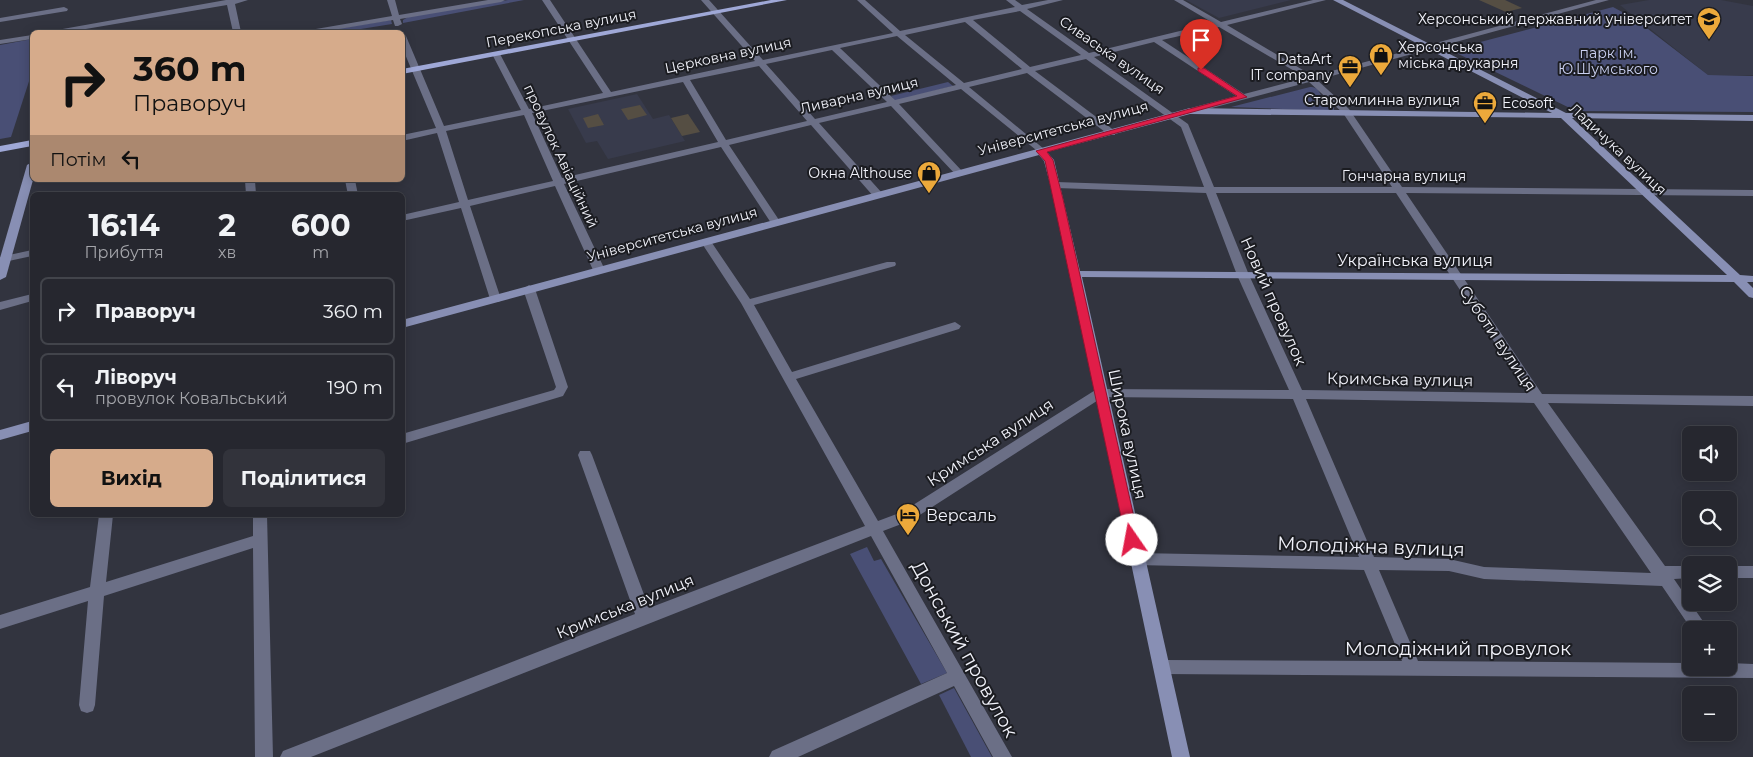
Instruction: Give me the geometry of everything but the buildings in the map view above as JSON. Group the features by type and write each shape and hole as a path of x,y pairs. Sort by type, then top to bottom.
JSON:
{"main road":[{"name":"Перекопська вулиця","path":"405,72 783,0"},
{"path":"0,149 30,143"}],"street":[{"path":"63,24 70,0"},
{"path":"0,20 63,24 244,0"},
{"path":"391,0 400,30"},
{"path":"322,30 501,0"},
{"path":"546,0 608,94"},
{"path":"705,0 878,195"},
{"path":"861,0 898,33 1041,151"},
{"name":"Сиваська вулиця","path":"1010,0 1173,116"},
{"name":"Церковна вулиця","path":"405,137 1059,0"},
{"name":"Суботи вулиця","path":"1178,0 1311,78 1348,114 1538,398 1694,621"},
{"name":"Ливарна вулиця","path":"405,217 893,103 1086,54 1322,0"},
{"name":"Ладичука вулиця","path":"1337,0 1563,115 1753,294"},
{"name":"Університетська вулиця","path":"405,323 1430,47 1588,2 1605,0"},
{"path":"230,1 237,30"},
{"path":"966,19 1027,69 1112,133"},
{"path":"0,42 30,37"},
{"path":"1154,39 1243,97"},
{"path":"405,42 441,130 495,299"},
{"path":"835,48 893,103 960,173"},
{"name":"провулок Авіаційний","path":"496,54 527,113 599,270"},
{"path":"685,78 723,142 776,223"},
{"name":"Старомлинна вулиця","path":"1190,111 1753,118"},
{"name":"Новий провулок","path":"1173,116 1185,126 1243,275 1298,396 1413,668"},
{"name":"Широка вулиця","path":"1041,151 1049,160 1056,185 1136,559 1181,757"},
{"path":"0,277 30,172"},
{"name":"Гончарна вулиця","path":"1056,185 1210,190 1753,193"},
{"name":"Донський провулок","path":"706,242 747,303 875,528 956,677 1003,757"},
{"path":"4,259 30,253"},
{"path":"747,303 891,264"},
{"name":"Українська вулиця","path":"1076,274 1753,279"},
{"path":"405,439 552,396 561,390 562,387 529,289"},
{"path":"0,306 30,298"},
{"path":"790,378 955,326"},
{"name":"Кримська вулиця","path":"289,757 907,516 1100,392 1753,401"},
{"path":"0,435 30,427"},
{"path":"586,455 644,617"},
{"path":"87,705 106,517"},
{"path":"260,517 264,757"},
{"path":"0,622 259,540"},
{"name":"Молодіжна вулиця","path":"1136,559 1455,566 1484,573 1662,576 1682,573"},
{"path":"1737,572 1753,572"},
{"name":"Молодіжний провулок","path":"1162,667 1682,669"},
{"name":"Молодіжний провулок","path":"1737,670 1753,671"},
{"path":"778,757 956,677"}],"shaded area":[{"path":"1186,0 1291,0 1219,18"},
{"name":"Херсонський державний університет","path":"1649,0 1721,0 1753,6 1753,75 1708,75 1620,5"},
{"path":"637,94 653,119 669,115 685,141 608,159 597,141 586,143 568,109"}],"green space":[{"path":"508,0 524,0 403,23 403,20 408,17"},
{"name":"парк ім. Ю.Шумського","path":"1613,7 1635,19 1708,75 1753,76 1753,112 1576,111 1450,50"},
{"path":"391,20 392,24 354,30 328,30"},
{"path":"30,39 30,78 11,137 0,139 0,45"},
{"path":"948,82 953,86 895,101 891,96"},
{"path":"1310,87 1318,90 1324,100 1334,108 1334,111 1231,107"},
{"path":"867,547 874,561 881,559 947,673 921,684 850,554"},
{"path":"954,688 992,757 971,757 939,695"}],"place":[{"name":"Херсонський державний університет","path":"1709,40"},
{"name":"Херсонська міська друкарня","path":"1381,76"},
{"name":"DataArt IT company","path":"1350,88"},
{"name":"Ecosoft","path":"1485,124"},
{"name":"Окна Althouse","path":"929,194"},
{"name":"Версаль","path":"908,536"}],"route":[{"path":"1132,540 1059,199 1049,160 1041,151 1243,97 1201,70"}]}
